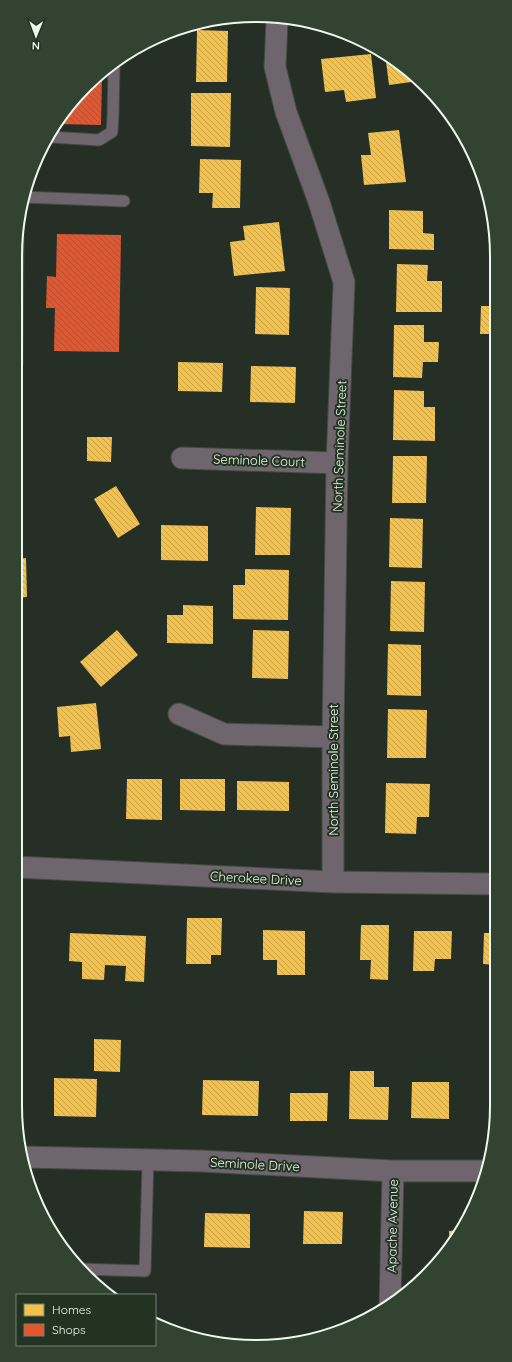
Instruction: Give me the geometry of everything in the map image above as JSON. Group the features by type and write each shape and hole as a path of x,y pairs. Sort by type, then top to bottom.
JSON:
{"street":[{"name":"North Seminole Street","path":"277,23 276,67 286,112 319,202 344,282 337,463 333,737 333,882"},
{"name":"Seminole Court","path":"182,458 337,463"},
{"path":"179,714 224,734 333,737"},
{"name":"Cherokee Drive","path":"22,867 333,882 490,884"},
{"name":"Seminole Drive","path":"27,1157 148,1160 393,1171 481,1171"},
{"name":"Apache Avenue","path":"390,1298 393,1171"}],"lane":[{"path":"54,137 100,140 112,132 114,70"},
{"path":"29,198 124,201"},
{"path":"89,1269 145,1271 148,1160"}],"building: Homes":[{"path":"197,30 228,31 227,82 196,82"},
{"path":"371,54 376,98 346,102 344,90 325,92 321,59"},
{"path":"386,61 412,82 389,85"},
{"path":"191,93 231,93 230,147 191,146"},
{"path":"399,130 406,182 364,185 361,155 371,155 368,133"},
{"path":"200,159 241,160 240,208 212,208 213,193 199,193"},
{"path":"389,210 423,211 423,233 434,234 434,250 389,249"},
{"path":"279,222 285,271 234,276 230,242 245,240 243,226"},
{"path":"397,264 428,265 427,281 442,281 442,312 396,312"},
{"path":"256,287 290,288 289,335 255,334"},
{"path":"481,306 490,306 490,334 480,334"},
{"path":"394,325 424,325 424,342 439,342 438,362 423,362 422,378 393,377"},
{"path":"178,362 223,363 222,392 178,391"},
{"path":"251,366 296,367 295,403 250,402"},
{"path":"394,390 424,391 424,407 435,407 435,441 393,440"},
{"path":"87,437 112,437 111,462 87,461"},
{"path":"393,456 427,456 426,503 392,503"},
{"path":"116,486 140,524 118,538 94,499"},
{"path":"256,507 291,508 290,555 255,555"},
{"path":"390,518 423,519 422,568 389,567"},
{"path":"161,525 208,526 208,561 161,560"},
{"path":"22,558 26,558 27,597 22,597"},
{"path":"245,569 289,570 288,620 233,619 233,585 245,585"},
{"path":"391,581 425,582 424,632 390,631"},
{"path":"183,605 213,606 213,644 167,643 167,615 183,615"},
{"path":"117,630 138,655 101,687 80,662"},
{"path":"253,630 289,631 288,679 252,678"},
{"path":"388,644 421,645 421,696 387,695"},
{"path":"96,703 101,749 71,752 70,736 59,737 57,707"},
{"path":"388,709 427,710 426,758 387,758"},
{"path":"127,779 162,779 162,820 126,819"},
{"path":"180,779 225,779 225,811 180,810"},
{"path":"237,781 289,782 289,811 237,810"},
{"path":"386,783 430,784 429,817 417,817 416,834 385,833"},
{"path":"187,918 222,918 221,955 211,955 211,964 186,964"},
{"path":"361,925 389,925 388,980 370,979 371,960 360,960"},
{"path":"263,930 305,931 305,975 277,975 277,960 263,960"},
{"path":"414,931 452,931 451,959 435,959 434,971 413,971"},
{"path":"70,933 146,936 144,982 125,981 126,966 105,965 104,980 82,979 82,962 69,961"},
{"path":"484,933 490,933 490,964 483,964"},
{"path":"94,1039 121,1040 120,1072 94,1071"},
{"path":"350,1071 374,1071 374,1087 389,1087 388,1120 349,1119"},
{"path":"54,1078 97,1079 96,1117 54,1116"},
{"path":"203,1080 259,1081 258,1116 202,1115"},
{"path":"412,1082 449,1082 449,1119 411,1118"},
{"path":"290,1093 328,1093 327,1121 290,1121"},
{"path":"304,1211 343,1212 342,1244 303,1244"},
{"path":"205,1213 250,1214 250,1248 204,1247"},
{"path":"454,1230 449,1238 449,1231"}],"building: Shops":[{"path":"102,80 101,125 62,124 80,102"},
{"path":"57,234 121,235 119,352 54,351 55,308 46,308 47,276 56,277"}]}
